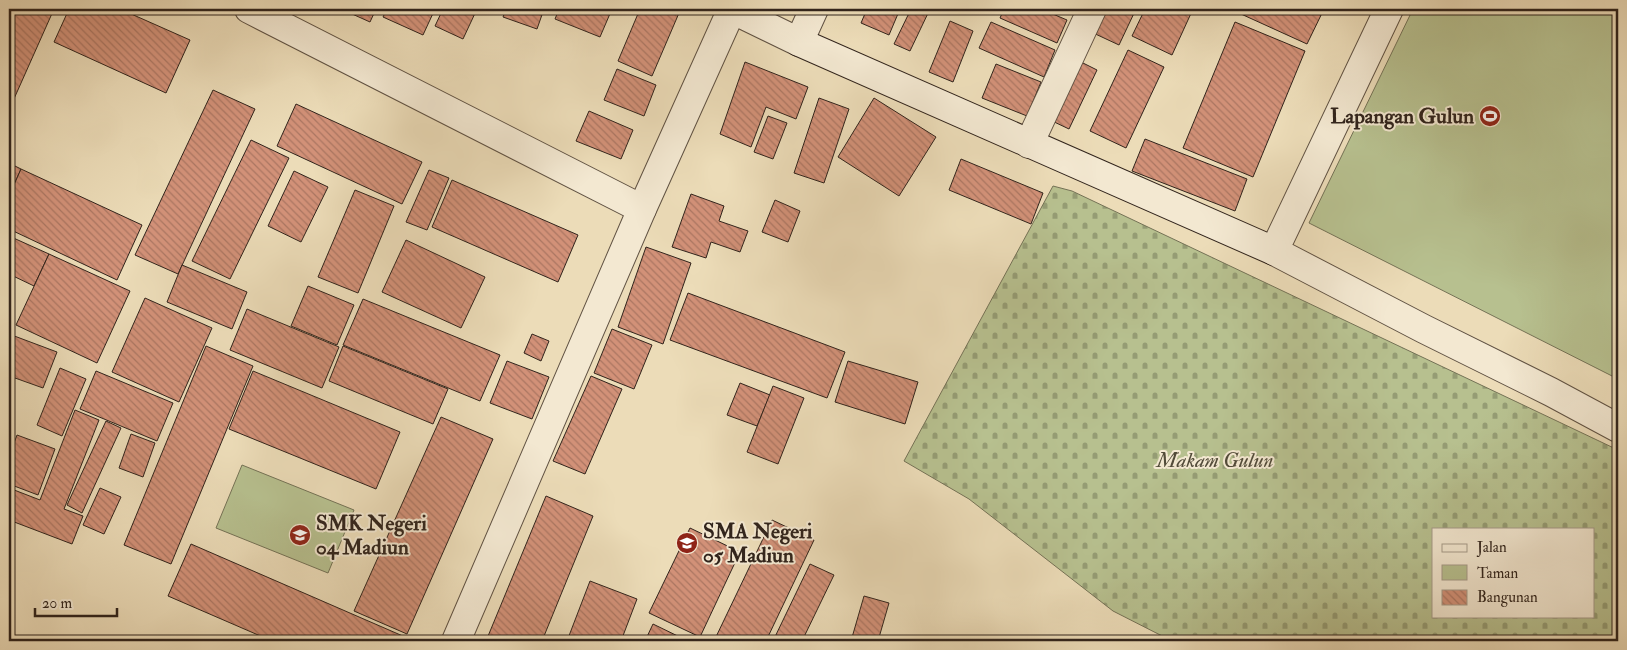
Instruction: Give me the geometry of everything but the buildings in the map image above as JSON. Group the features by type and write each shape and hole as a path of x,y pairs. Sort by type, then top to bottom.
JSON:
{"street":[{"path":"249,9 642,208"},
{"path":"456,641 642,208 732,9 799,42 1274,251 1618,428"},
{"path":"799,42 814,9"},
{"path":"1029,144 1092,9"},
{"path":"1274,251 1389,9"}],"green space":[{"name":"Lapangan Gulun","path":"1413,9 1618,9 1618,379 1309,223"},
{"name":"Makam Gulun","path":"1053,186 1072,191 1618,450 1618,641 1172,641 1113,611 969,499 904,461"},
{"path":"242,465 354,510 328,573 216,528"}],"place":[{"name":"Lapangan Gulun","path":"1490,116"},
{"name":"SMK Negeri 04 Madiun","path":"300,535"},
{"name":"SMA Negeri 05 Madiun","path":"687,543"}]}
